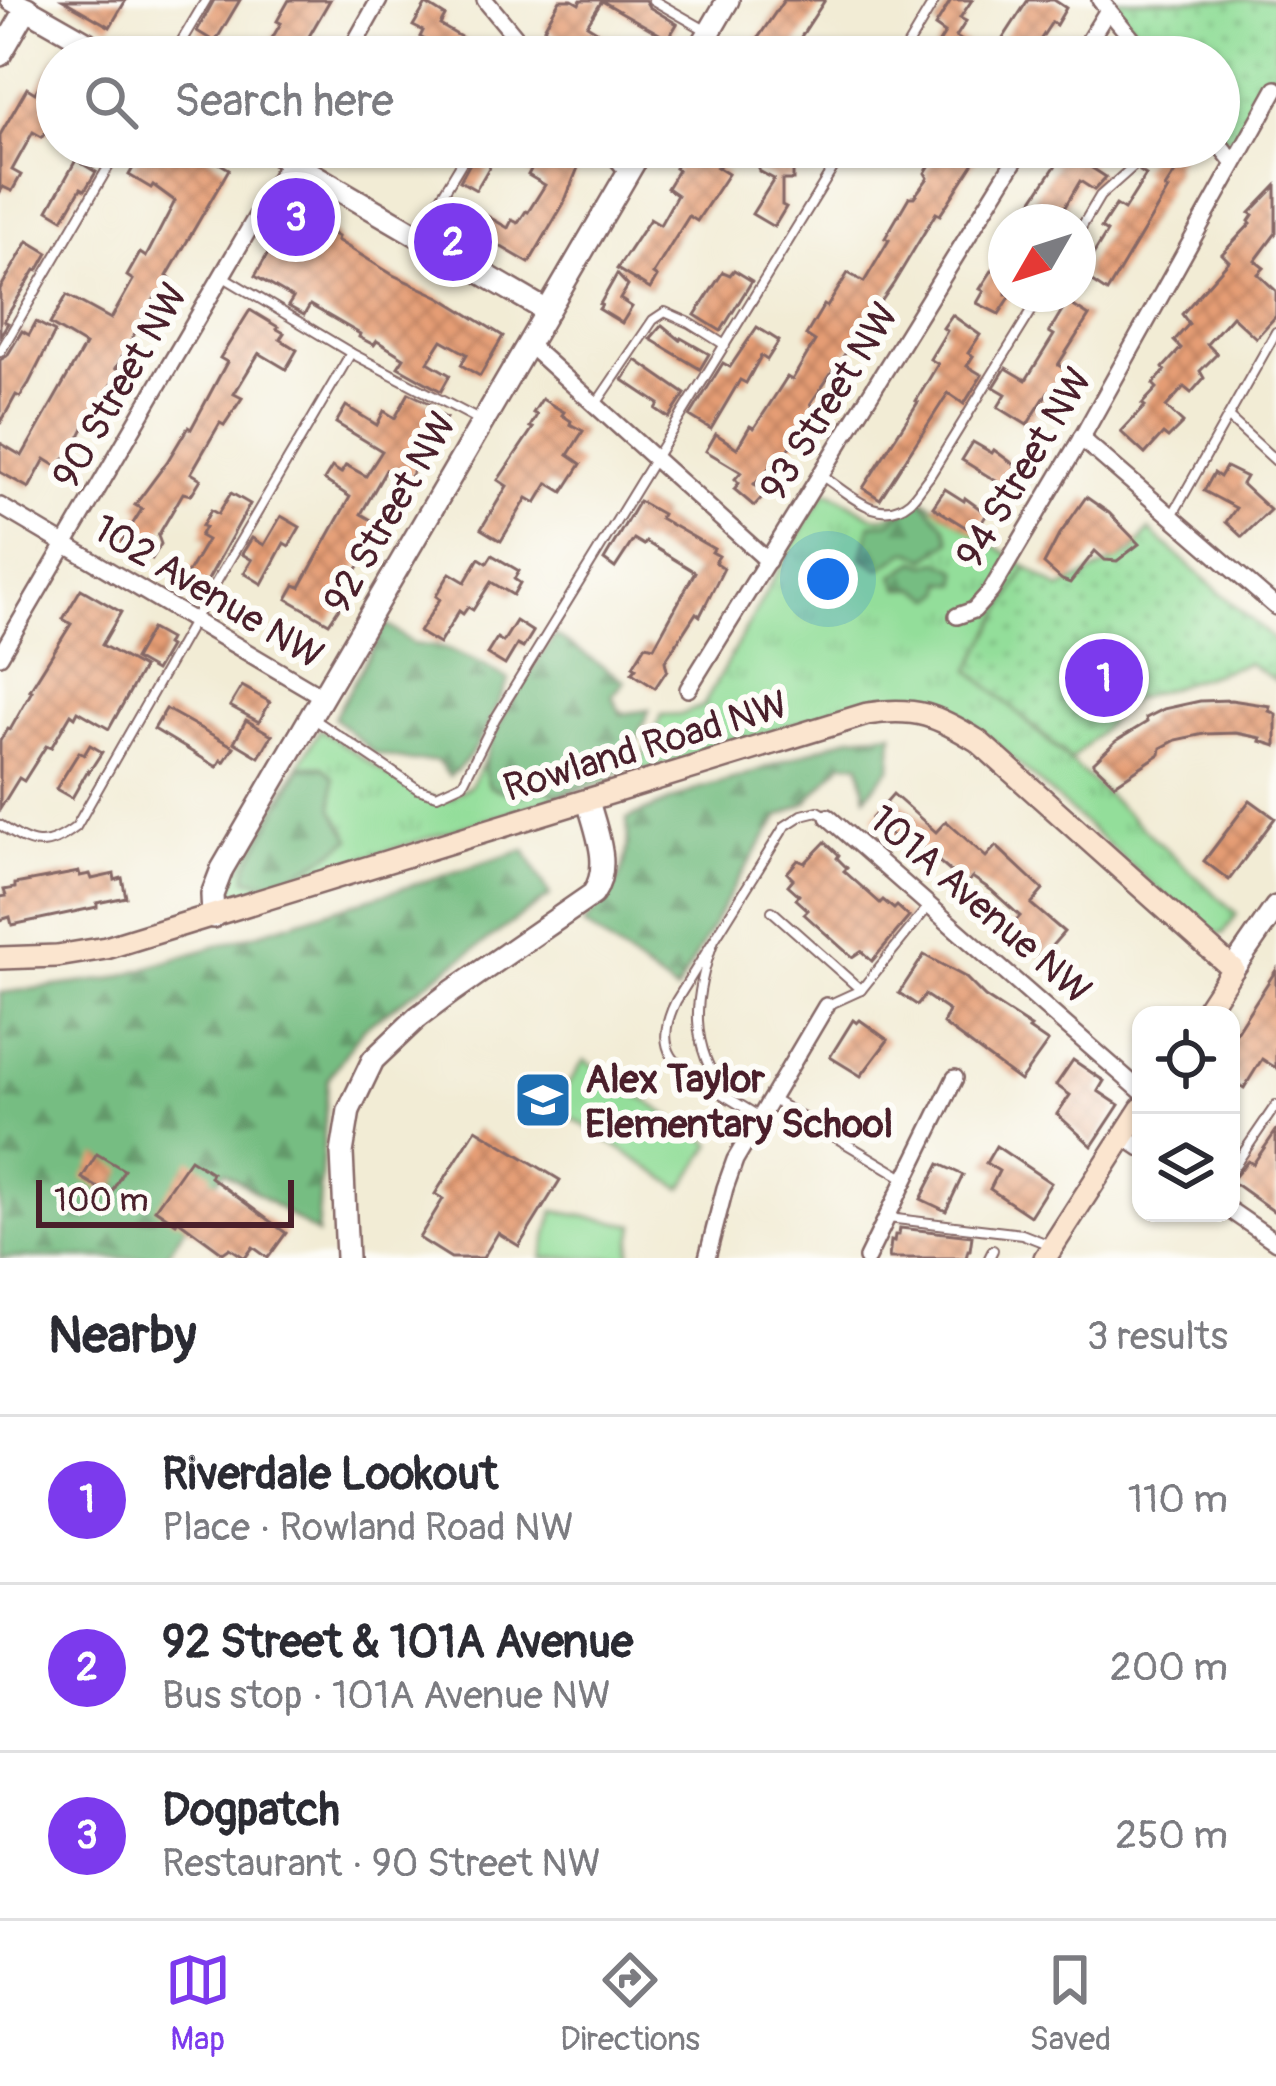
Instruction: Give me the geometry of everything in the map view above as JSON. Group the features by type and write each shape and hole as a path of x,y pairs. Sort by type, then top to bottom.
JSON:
{"main road":[{"name":"Rowland Road NW","path":"0,958 57,956 106,947 888,710 944,720 978,742 1233,969"},
{"path":"1208,1006 1233,969"},
{"path":"1049,1252 1132,1142"}],"street":[{"path":"359,36 379,0"},
{"path":"485,0 501,7 518,36"},
{"path":"708,36 728,0"},
{"path":"0,55 24,3 78,36"},
{"path":"1089,36 1104,5 1130,36"},
{"name":"94 Street NW","path":"1240,152 1276,89"},
{"name":"90 Street NW","path":"0,656 285,168"},
{"path":"314,168 418,236 547,311"},
{"path":"625,168 628,172"},
{"name":"92 Street NW","path":"213,917 212,895 222,869 630,168"},
{"name":"93 Street NW","path":"688,689 1010,168"},
{"name":"94 Street NW","path":"957,616 974,610 991,592 1231,168"},
{"path":"529,345 768,561"},
{"path":"1081,438 1276,608"},
{"name":"102 Avenue NW","path":"0,506 194,620 317,707"},
{"path":"347,1258 342,1153 349,1110 361,1080 373,1060 418,1017 593,894 603,870 588,800"},
{"name":"101A Avenue NW","path":"828,817 1132,1083"},
{"path":"1233,969 1276,907"},
{"path":"707,1258 730,1174 826,1006"},
{"path":"867,1258 955,1078"},
{"path":"1240,1217 1276,1242"}],"lane":[{"path":"185,36 206,0"},
{"path":"653,0 710,32"},
{"path":"914,36 935,0"},
{"path":"0,352 108,168"},
{"path":"418,236 458,168"},
{"path":"317,707 418,789 437,795 463,783 495,719 833,168"},
{"path":"1095,204 1132,168"},
{"path":"220,276 483,423"},
{"path":"596,406 653,320 665,312 725,345"},
{"path":"821,476 881,512 910,501 1031,312"},
{"path":"1172,516 1276,332"},
{"path":"0,825 26,842 42,844 76,827 351,353"},
{"path":"1228,417 1276,461"},
{"path":"760,1117 683,1070 672,1057 665,1023 785,826 818,811 828,817"},
{"path":"826,1006 861,990 928,907"},
{"path":"772,911 861,990"},
{"path":"714,940 701,976 698,1034 706,1063 727,1097"},
{"path":"771,1099 906,1178"},
{"path":"1240,1159 1276,1105"},
{"path":"887,1217 1022,1234 1049,1252"}],"green space":[{"path":"1112,0 1276,0 1276,70 1240,133 1240,36 1141,36"},
{"path":"826,491 881,517 922,498 1027,567 970,670 1237,914 1223,934 1205,932 973,723 928,703 879,698 636,773 662,715 703,706"},
{"path":"921,499 945,525 951,541 927,558 908,551 880,569 862,557 871,524 888,523"},
{"path":"1149,530 1276,642 1276,681 1248,663 1133,699 1071,760 970,670 1027,567 1060,589 1133,552"},
{"path":"916,561 927,565 939,561 958,570 958,584 944,582 944,592 934,598 916,588 900,589 894,576"},
{"path":"386,624 413,644 444,648 509,680 477,745 449,776 437,761 374,753 334,718"},
{"path":"555,635 625,681 612,696 621,714 649,710 624,770 558,795 546,790 514,795 490,787 484,769 493,738"},
{"path":"539,660 639,722 610,781 237,898 231,895 228,888 320,729 416,794 446,801 471,785"},
{"path":"893,733 891,767 866,796 860,764 843,762 806,803 779,817 676,992 583,924 620,878 627,851 627,819 852,736"},
{"path":"302,766 322,766 334,778 333,809 351,839 288,876 266,882 246,879 246,868"},
{"path":"525,850 550,896 363,1028 328,1079 317,1234 224,1171 164,1258 0,1258 0,993 111,979"},
{"path":"584,1060 712,1144 682,1189 554,1106"},
{"path":"554,1211 635,1225 629,1258 542,1258"}],"building":[{"path":"63,0 126,0 110,27"},
{"path":"214,0 240,0 219,36 197,31"},
{"path":"289,0 330,0 309,36 273,36 281,23 277,21"},
{"path":"560,0 579,4 581,0 645,0 677,24 670,36 663,36 602,1 587,25 605,36 556,36 544,28"},
{"path":"784,0 825,0 801,36 759,36"},
{"path":"951,0 972,0 960,18 966,21 957,36 943,36 935,26"},
{"path":"1028,0 1054,0 1066,8 1043,36 1005,36"},
{"path":"426,4 445,16 440,25 459,36 420,36 423,31 413,26"},
{"path":"27,88 35,93 36,134 12,170 21,175 12,191 3,187 0,192 0,135"},
{"path":"72,168 96,172 63,219 48,210"},
{"path":"133,168 229,169 73,450 58,467 45,459 29,488 0,472 0,443 22,456 85,345 50,324 67,295 111,319 133,280 127,276 140,253 146,257 175,201 129,175"},
{"path":"467,168 489,168 476,190 460,181"},
{"path":"532,168 578,168 564,203 529,263 467,227 477,210 508,228 512,220 518,223 545,185 528,175"},
{"path":"675,168 719,168 728,174 697,221 689,216 653,274 657,277 650,289 617,269 650,219 660,225 677,195 667,188"},
{"path":"793,168 793,180 782,180 782,205 786,207 774,227 752,214 774,179 759,171"},
{"path":"928,168 970,168 811,403 813,408 804,422 808,425 795,446 777,468 772,465 754,484 765,494 754,506 734,489 741,472 706,451 716,434 737,448 787,377 792,380 815,341 806,335 824,305 848,273 864,282 909,197 928,178"},
{"path":"1054,168 1092,168 1106,177 1094,190 1080,181 1067,204 1030,204"},
{"path":"1142,168 1176,171 1107,292 1096,285 1096,250 1107,232 1101,228 1116,205 1124,210 1146,175"},
{"path":"1276,186 1276,233 1255,261 1264,268 1258,274 1276,291 1276,316 1256,338 1232,316 1207,344 1217,354 1200,371 1204,378 1191,393 1184,387 1166,407 1183,423 1168,438 1163,434 1145,454 1121,432 1145,406 1142,404 1157,388 1153,384 1181,348 1174,341 1189,324 1182,314 1229,261 1222,254"},
{"path":"299,200 326,215 320,226 337,240 503,336 480,376 461,365 467,354 442,340 428,362 450,375 441,391 398,367 404,358 377,341 374,345 359,337 310,305 304,315 288,306 293,298 255,276"},
{"path":"28,241 48,253 4,321 8,323 0,336 0,289"},
{"path":"734,270 752,281 721,331 695,315 723,272 730,275"},
{"path":"617,274 628,286 620,299 632,307 622,323 599,309"},
{"path":"988,277 988,308 977,303 984,291 980,289"},
{"path":"250,310 278,327 284,333 280,339 297,350 286,369 259,353 234,394 242,398 224,425 220,423 191,473 201,479 191,495 183,493 158,536 161,544 152,559 122,541 142,509 135,505 188,427 191,429 227,362 220,358"},
{"path":"1061,312 1089,316 1058,365 1068,371 1027,425 998,407 1006,394 994,387 1006,368 1026,380 1054,335 1049,332"},
{"path":"952,315 980,335 968,353 973,356 967,366 982,375 964,404 948,393 880,499 863,488 938,364 930,359"},
{"path":"36,322 55,332 29,383 20,397 16,395 0,424 0,360 22,331 29,335"},
{"path":"662,325 709,354 700,369 650,339"},
{"path":"757,327 779,341 767,360 761,356 746,383 740,380 711,429 690,416 723,363 730,367"},
{"path":"636,360 685,394 669,418 656,409 659,404 623,380"},
{"path":"409,393 446,418 406,483 386,470 361,514 377,528 344,590 349,593 329,623 287,599 295,585 300,587 350,497 324,480 332,467 341,473 346,465 366,476 382,451 336,423 346,406 377,425 384,411 395,418"},
{"path":"542,399 583,431 568,455 581,464 563,492 548,483 536,503 527,498 501,541 481,529 507,486 498,480 533,428 537,415 533,413"},
{"path":"973,442 1016,466 1004,486 962,460"},
{"path":"1226,467 1246,477 1242,484 1270,510 1242,537 1226,522 1236,508 1204,491 1214,473 1220,477"},
{"path":"945,489 987,514 975,533 933,507"},
{"path":"231,493 250,504 205,585 187,574 207,540 200,536 202,526 211,510 218,514"},
{"path":"1086,497 1139,544 1117,561 1105,560 1095,551 1070,583 1044,564"},
{"path":"639,501 714,549 719,556 715,562 724,568 700,616 696,613 665,661 667,670 655,688 632,673 633,666 646,645 654,647 695,572 634,539 615,568 604,560"},
{"path":"281,516 300,527 289,546 284,543 262,584 244,573 252,560 242,554 252,538 264,545"},
{"path":"492,555 519,571 514,579 520,583 513,595 491,582 473,610 459,611 439,644 419,632 450,573 465,582 479,558 487,563"},
{"path":"81,589 121,612 102,645 143,668 109,729 78,711 75,717 71,714 51,748 46,746 24,781 19,778 0,809 0,741 71,624 63,619"},
{"path":"516,621 533,632 523,648 517,645 505,665 487,654 497,638 503,642"},
{"path":"151,629 169,639 155,671 134,659"},
{"path":"242,686 270,702 259,722 230,706"},
{"path":"1231,700 1270,706 1269,711 1276,714 1276,746 1236,733 1176,740 1115,784 1093,763 1116,741 1147,722 1146,718 1164,709"},
{"path":"166,709 234,747 224,762 217,767 154,729"},
{"path":"246,720 272,735 259,757 234,742"},
{"path":"90,745 102,752 72,798 56,789 79,752 84,755"},
{"path":"893,794 936,832 946,821 986,857 996,846 1043,890 1031,904 1064,932 1042,957 1008,929 1020,916 991,890 972,877 966,885 922,847 915,856 872,818"},
{"path":"1250,800 1275,818 1229,880 1204,861"},
{"path":"825,842 839,855 847,868 844,871 880,903 897,906 909,917 872,961 861,951 852,957 804,914 808,910 788,885 793,879 787,873 798,860 805,863"},
{"path":"79,872 92,879 114,874 115,880 122,878 126,897 12,925 10,917 0,920 4,890"},
{"path":"924,955 965,977 1048,1042 1020,1081 943,1024 949,1011 925,995 917,1005 899,993"},
{"path":"1276,970 1276,1068 1262,1059 1244,1088 1240,1086 1240,1026"},
{"path":"853,1020 888,1040 861,1076 830,1057"},
{"path":"1073,1060 1104,1081 1098,1091 1119,1105 1092,1146 1057,1114 1070,1095 1056,1085"},
{"path":"476,1129 560,1180 519,1246 498,1233 483,1258 451,1258 419,1238 443,1199 435,1194"},
{"path":"1276,1131 1276,1213 1240,1187 1240,1170 1248,1161 1253,1164"},
{"path":"996,1146 1051,1183 1030,1216 990,1189 999,1171 986,1163"},
{"path":"97,1154 124,1170 110,1195 82,1178"},
{"path":"190,1159 286,1233 268,1258 253,1247 245,1258 230,1248 223,1253 155,1209"},
{"path":"939,1164 963,1175 946,1211 921,1199"},
{"path":"900,1228 972,1236 970,1250 966,1258 889,1258 891,1241"}],"place":[{"name":"Dogpatch","path":"296,217"},
{"name":"92 Street & 101A Avenue","path":"453,242"},
{"name":"Riverdale Lookout","path":"1104,678"},
{"name":"Alex Taylor Elementary School","path":"543,1100"}]}
